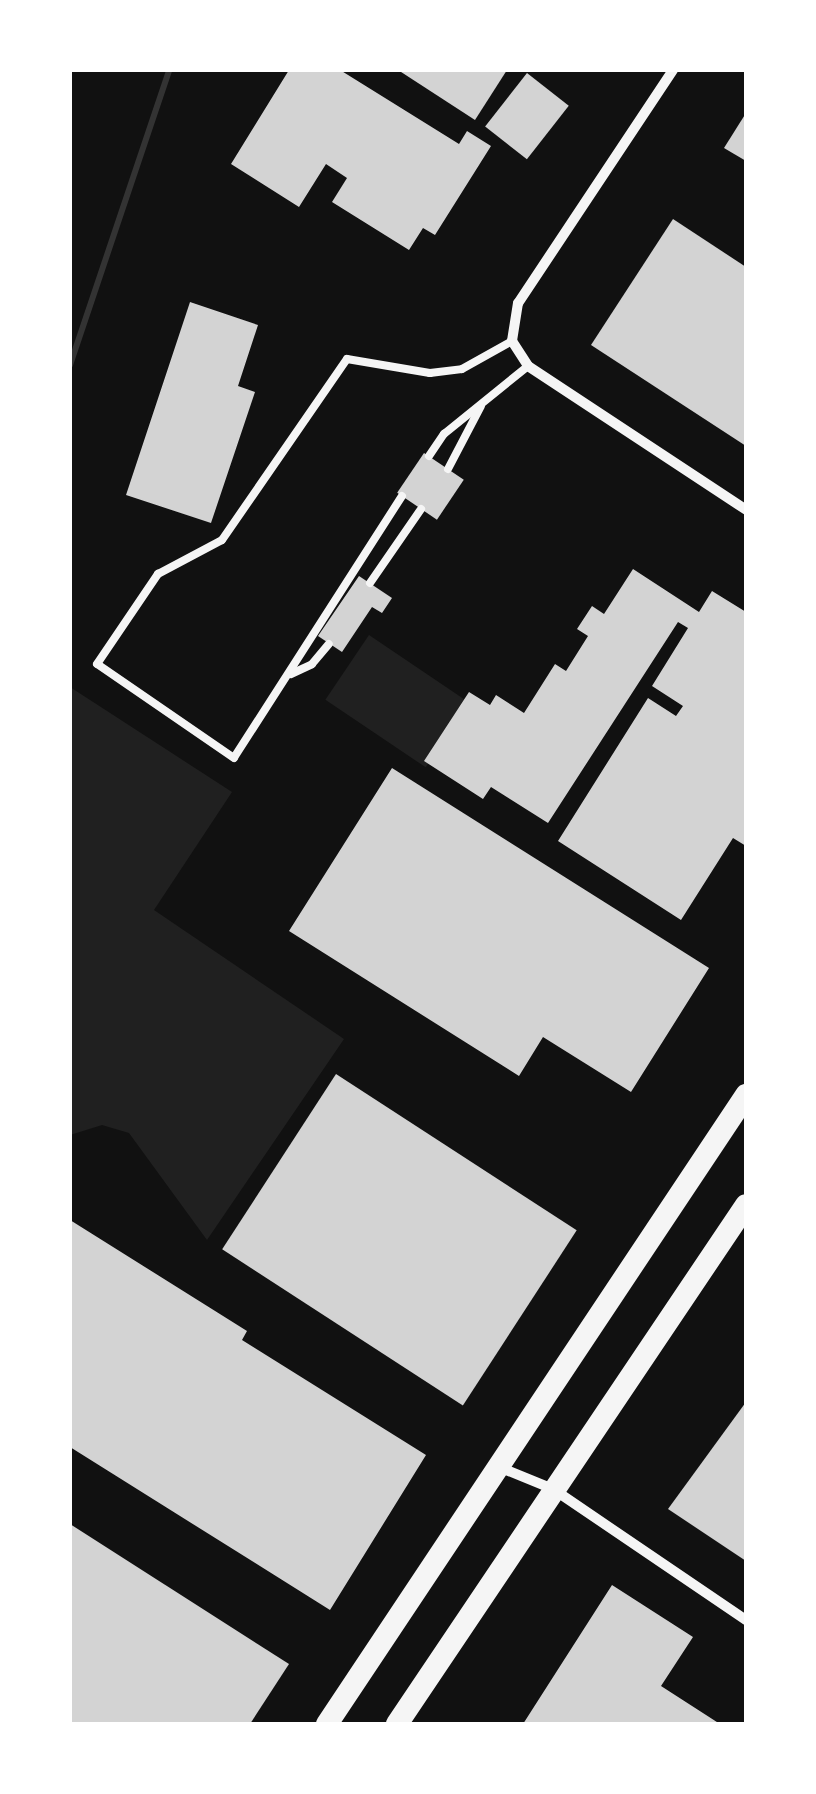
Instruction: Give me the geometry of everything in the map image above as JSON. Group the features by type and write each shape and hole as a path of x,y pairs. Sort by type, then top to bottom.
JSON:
{"main road":[{"path":"327,1724 746,1096"},
{"path":"397,1724 746,1205"}],"street":[{"path":"672,70 518,302 512,341 528,366 746,510"},
{"path":"499,1466 553,1489 746,1620"}],"lane":[{"path":"402,496 314,626 291,674 234,758 97,664 158,574 222,540 345,361 430,373 462,370 512,341"},
{"path":"429,456 528,366"},
{"path":"448,469 484,402"},
{"path":"370,584 421,509"},
{"path":"291,674 312,664 330,644"}],"shaded area":[{"path":"369,635 469,703 426,767 325,700"},
{"path":"70,687 232,792 154,910 344,1039 207,1240 129,1133 102,1125 70,1135"}],"building":[{"path":"289,70 340,70 459,144 467,131 491,146 435,235 423,228 409,250 332,202 347,178 326,164 299,207 231,164"},
{"path":"398,70 507,70 475,120"},
{"path":"527,73 569,106 527,159 485,127"},
{"path":"746,113 746,161 724,148"},
{"path":"673,219 746,267 746,446 591,345"},
{"path":"190,302 258,325 238,386 255,392 211,523 126,495"},
{"path":"424,453 464,480 437,520 397,493"},
{"path":"633,569 699,612 712,591 746,612 746,846 733,838 681,920 558,841 648,698 676,716 683,706 652,686 688,628 678,622 548,823 491,787 483,799 424,761 469,692 490,705 496,695 524,713 555,664 566,671 588,636 577,629 592,606 604,614"},
{"path":"359,576 392,598 382,613 372,607 342,652 318,636"},
{"path":"392,768 709,968 631,1092 543,1037 519,1076 289,931"},
{"path":"336,1074 577,1230 463,1406 222,1249"},
{"path":"70,1220 247,1331 242,1340 426,1455 330,1610 70,1447"},
{"path":"746,1402 746,1561 668,1509"},
{"path":"70,1524 289,1664 250,1724 70,1724"},
{"path":"612,1585 693,1637 661,1686 720,1724 523,1724"}],"waterway":[{"path":"70,365 169,70"}]}
